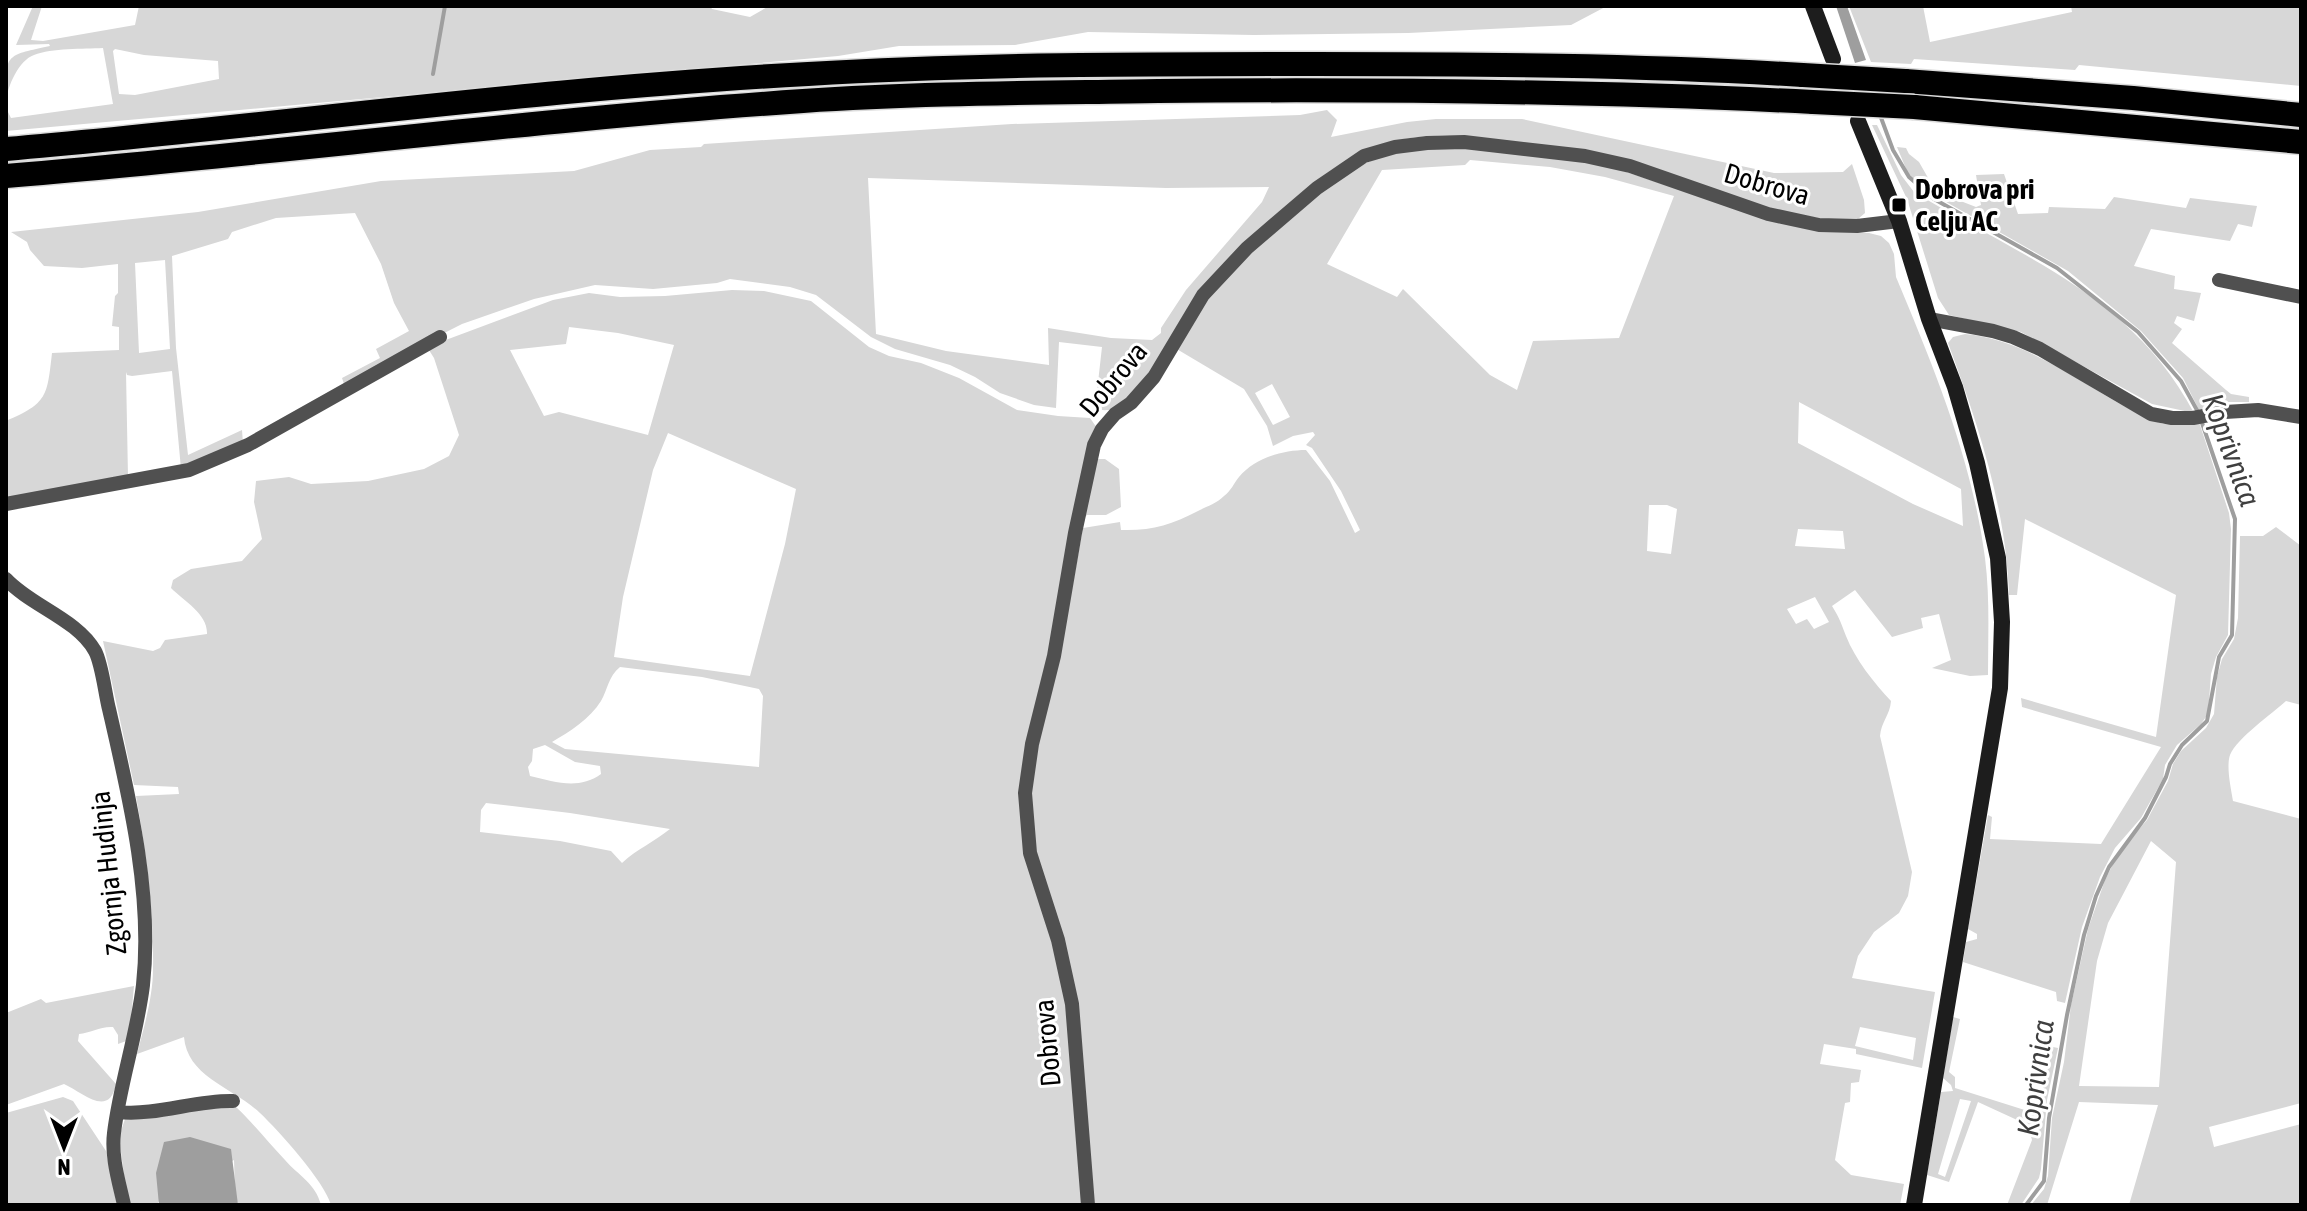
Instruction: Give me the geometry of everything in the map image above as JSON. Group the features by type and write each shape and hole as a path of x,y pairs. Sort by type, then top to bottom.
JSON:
{"highway":[{"path":"6,149 663,85 975,66 1478,64 1687,68 2133,98 2301,115"},
{"path":"6,176 551,122 807,101 1010,93 1246,90 1686,95 1914,107 2301,142"}],"street":[{"path":"1813,6 1833,59"},
{"path":"1858,121 1899,221 1977,463 1998,558 2002,622 2000,688 1914,1205"},
{"name":"Dobrova","path":"1088,1205 1072,1004 1058,940 1030,853 1025,793 1032,744 1054,656 1094,445 1102,429 1154,377 1203,295 1247,248 1317,188 1364,156 1395,147 1427,143 1464,142 1585,156 1630,166 1768,214 1819,225 1857,226 1899,221"},
{"path":"2219,280 2301,297"},
{"path":"1929,319 2013,337 2040,349 2151,414 2193,418 2258,410 2301,417"},
{"path":"6,504 189,470 248,445 440,337"},
{"name":"Zgornja Hudinja","path":"6,579 16,590 75,628 95,651 130,801 146,956 138,1020 113,1135 115,1165 124,1205"},
{"path":"118,1112 152,1111 213,1100 233,1101"}],"shaded area":[{"path":"33,6 42,6 31,40 43,41 135,25 139,6 710,6 750,17 769,6 1607,6 1571,25 1408,33 1254,35 1088,32 1015,45 899,46 838,56 6,131 6,108 11,118 113,104 103,48 68,49 34,55 23,62 15,75 6,102 6,74 10,60 23,52 50,46 16,45","holes":["113,51 218,61 219,79 135,95 119,94"]},
{"path":"1836,6 1847,6 1866,60 1855,63"},
{"path":"1849,6 1923,6 1930,42 2072,12 2071,6 2301,6 2301,86 2079,65 2075,70 1914,59 1911,64 1871,62"},
{"path":"1327,110 1337,120 1331,137 1436,119 1522,119 1774,173 1843,172 1852,164 1865,213 1858,219 1827,220 1764,207 1642,165 1451,136 1395,141 1371,149 1327,173 1233,255 1205,287 1139,387 1126,401 1106,410 1095,409 1102,347 1059,342 1056,408 1034,405 1000,393 950,365 895,349 871,337 816,295 790,287 730,279 653,289 595,285 534,299 462,324 344,384 342,378 380,358 376,349 409,331 394,303 381,264 355,213 276,218 232,232 228,239 172,256 176,348 188,455 242,430 243,444 181,469 172,371 132,376 126,372 128,477 6,499 6,421 30,409 43,396 52,353 119,350 119,327 112,326 115,296 118,293 118,264 82,268 44,266 27,242 11,232 198,212 381,181 574,171 650,150 701,147 704,144 1012,124 1300,115","holes":["868,178 1166,188 1269,187 1262,202 1186,290 1161,328 1161,333 1152,340 1111,338 1048,328 1049,365 946,351 876,334","165,260 170,349 139,353 135,263"]},
{"path":"1872,125 1877,125 1901,175 1914,192 2033,259 2106,308 2139,338 2169,372 2194,413 2152,404 2021,332 1949,315 1938,298 1907,199"},
{"path":"1459,147 1564,158 1614,168 1777,222 1818,231 1869,233 1881,236 1889,243 1894,254 1896,277 1961,450 1979,521 1988,587 1988,675 1970,676 1932,668 1951,660 1939,614 1921,618 1923,628 1892,637 1855,590 1832,606 1860,662 1891,701 1880,736 1912,872 1908,896 1899,913 1874,932 1858,956 1852,978 1935,992 1922,1068 1856,1054 1856,1049 1824,1044 1820,1064 1861,1070 1859,1082 1851,1083 1850,1102 1845,1103 1835,1160 1851,1175 1904,1184 1900,1205 331,1205 311,1170 268,1121 249,1104 213,1081 193,1062 184,1037 137,1054 148,1012 153,947 149,882 136,796 179,794 178,787 134,785 103,641 153,651 160,648 165,640 207,634 204,620 171,588 173,580 191,569 242,561 262,539 254,502 256,481 289,477 311,484 368,481 424,469 449,456 459,435 434,358 427,347 553,300 589,293 620,297 764,291 811,301 869,347 959,378 1017,410 1090,418 1097,428 1095,459 1105,459 1119,469 1121,507 1106,515 1087,515 1077,525 1057,671 1083,528 1120,522 1121,530 1132,530 1170,523 1218,501 1246,470 1261,460 1306,450 1330,481 1355,533 1360,530 1341,491 1312,448 1306,445 1315,435 1313,432 1293,436 1273,446 1267,426 1244,389 1175,348 1216,284 1336,177 1379,157 1401,151","holes":["1470,160 1550,167 1605,177 1674,196 1619,338 1533,341 1517,390 1490,375 1403,289 1397,297 1327,264 1382,170 1465,165","569,327 674,345 648,435 559,412 544,416 510,350 566,344","1272,384 1290,417 1273,425 1255,393","1799,402 1961,489 1963,526 1913,504 1798,443","668,433 796,489 785,544 750,676 614,657 623,597 653,470","1649,505 1667,505 1677,509 1671,554 1647,551","1798,529 1843,531 1845,549 1795,546","1815,597 1829,622 1814,629 1807,619 1796,624 1787,609","620,667 702,677 759,689 763,696 759,767 565,749 552,742 591,714","545,745 575,762 600,766 601,774 584,782 567,783 530,776 528,767 533,749","486,803 670,829 622,863 611,851 560,841 480,832 481,810","1860,1027 1916,1038 1913,1060 1855,1046"]},
{"path":"1897,147 1906,148 1919,162 1931,183 1976,207 1981,205 1976,175 2004,174 2018,214 2048,213 2049,207 2105,209 2114,197 2186,208 2190,198 2257,206 2252,227 2238,224 2230,241 2151,229 2134,266 2175,276 2174,289 2201,293 2194,321 2177,316 2174,323 2182,329 2172,343 2231,394 2249,397 2249,402 2226,402 2200,412 2183,378 2141,331 2068,271 1918,186 1907,171"},
{"path":"1965,334 1990,338 2036,356 2147,418 2163,424 2199,422 2229,513 2228,635 2211,674 2208,714 2177,745 2165,765 2163,779 2141,818 2115,848 2100,877 2082,927 2065,1003 2057,1001 2056,992 1963,962 1966,942 1977,939 1977,934 1968,929 1988,815 1992,817 1990,839 2101,844 2161,747 2022,707 2021,698 2156,737 2176,595 2025,519 2017,595 2009,595 2007,562 1989,466 1948,343 1953,337"},
{"path":"2276,527 2301,546 2301,705 2286,701 2247,734 2230,755 2229,771 2233,801 2301,819 2301,1103 2209,1127 2214,1147 2301,1124 2301,1205 2129,1205 2158,1105 2079,1102 2047,1205 2031,1205 2044,1189 2048,1176 2052,1118 2064,1062 2071,1005 2088,929 2105,880 2119,852 2147,820 2181,751 2206,728 2214,714 2217,677 2222,659 2234,639 2238,618 2240,536 2263,536","holes":["2151,841 2176,862 2159,1087 2079,1086 2097,961 2108,923"]},
{"path":"134,986 129,1040 118,1044 118,1035 113,1027 79,1034 78,1041 116,1084 107,1100 94,1100 64,1084 6,1105 6,1013 41,999 46,1003"},
{"path":"1953,1017 1960,1019 1949,1072 1955,1077 1955,1088 2031,1112 2039,1106 2053,1047 2058,1048 2047,1100 2039,1178 2021,1205 2007,1205 2032,1140 2028,1125 1978,1102 1949,1182 1927,1175 1941,1092 1953,1091 1943,1078","holes":["1960,1099 1971,1101 1945,1177 1938,1174"]},
{"path":"63,1097 73,1101 106,1151 117,1205 6,1205 6,1113"},
{"path":"236,1107 311,1185 321,1205 238,1205 234,1160 158,1202 159,1205 128,1205 119,1137 125,1119 136,1112"},
{"path":"190,1137 231,1149 238,1205 159,1205 156,1173 164,1142"}],"waterway":[{"path":"433,74 445,6"},
{"name":"Koprivnica","path":"1880,115 1893,150 1909,177 1934,199 2057,268 2138,332 2181,381 2198,412"},
{"name":"Koprivnica","path":"2026,1205 2044,1181 2049,1118 2067,1015 2084,935 2096,896 2109,867 2145,818 2182,745 2207,721 2219,657 2232,635 2235,519 2201,420"}],"place":[{"name":"Dobrova pri Celju AC","path":"1899,205"}]}
